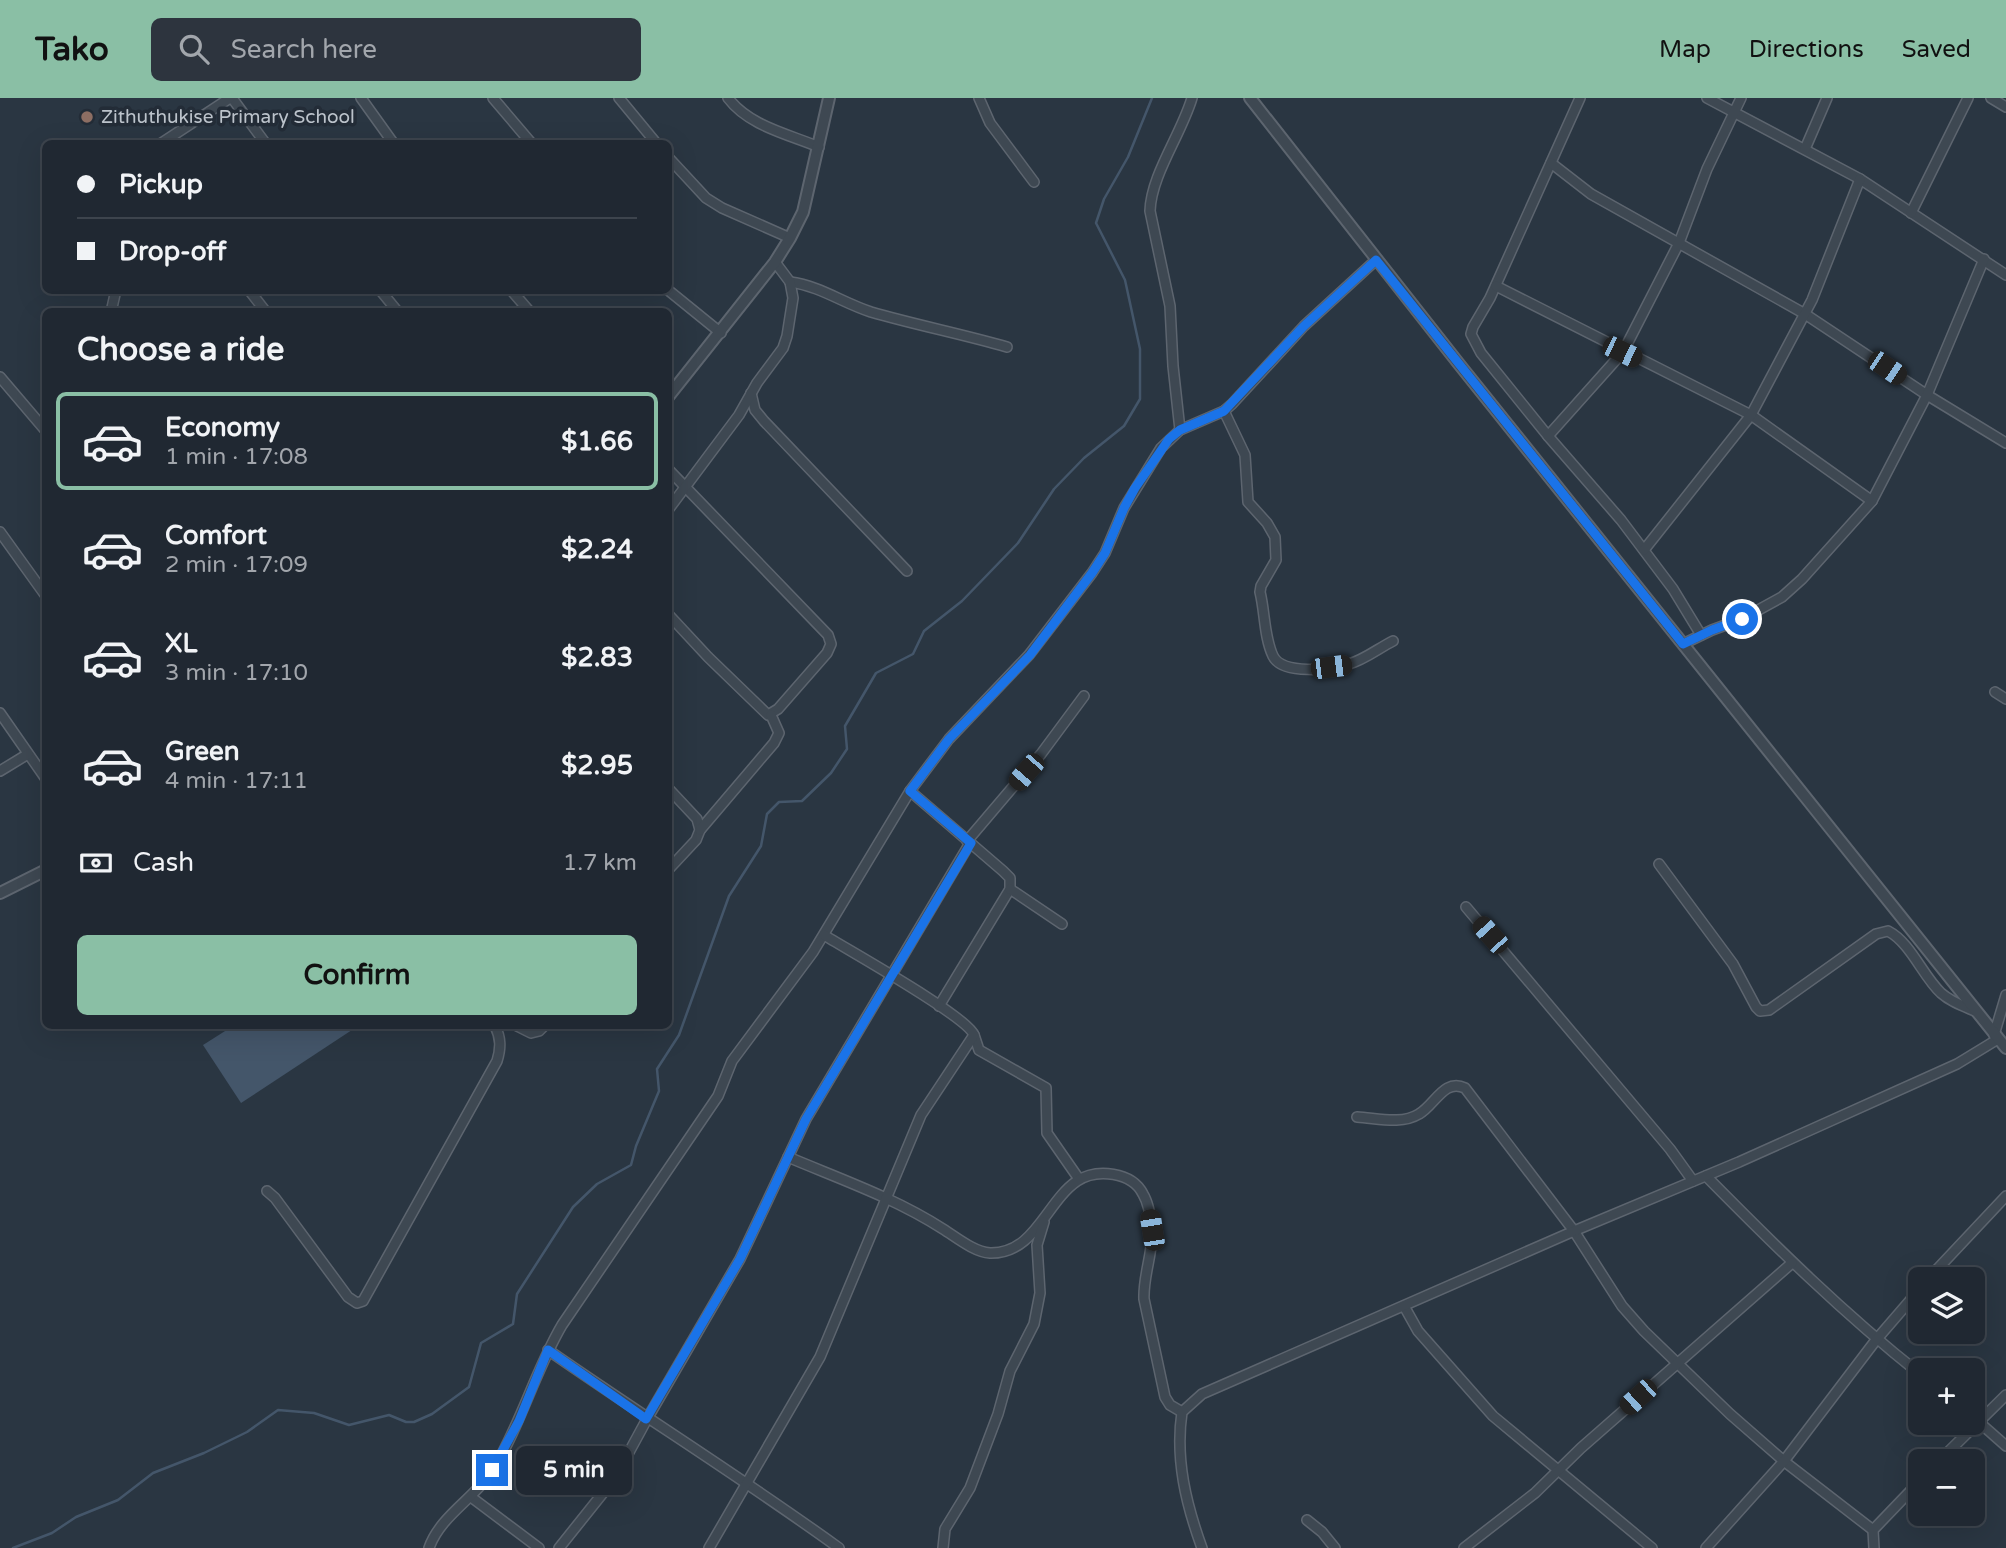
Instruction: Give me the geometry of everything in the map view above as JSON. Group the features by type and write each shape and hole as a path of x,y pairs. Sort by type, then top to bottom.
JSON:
{"street":[{"path":"166,140 231,98 263,140"},
{"path":"361,98 391,140"},
{"path":"493,98 528,140"},
{"path":"619,98 654,140"},
{"path":"728,98 735,108 758,122 818,147"},
{"path":"672,392 775,262 790,238 803,212 829,98"},
{"path":"979,98 990,122 1034,182"},
{"path":"1180,430 1170,306 1150,211 1150,198 1154,181 1185,119 1192,98"},
{"path":"1250,98 1975,1011 1999,1032 2006,1048"},
{"path":"1580,98 1496,286 1471,334 1481,353 1644,550 1673,589 1701,635"},
{"path":"1707,98 1860,179 2006,275"},
{"path":"1548,436 1622,352 1679,243 1707,169 1741,98"},
{"path":"1805,149 1827,98"},
{"path":"1911,213 1968,98"},
{"path":"1991,98 2006,107"},
{"path":"672,161 706,198 722,208 790,238"},
{"path":"1550,163 1591,194 1805,314 1927,395 2006,443"},
{"path":"1644,550 1751,415 1805,314 1860,179"},
{"path":"1683,644 1742,619 1782,597 1802,579 1872,501 1927,395 1984,259"},
{"path":"429,1548 433,1535 471,1497 492,1470 519,1421 548,1350 583,1293 718,1096 729,1067 744,1042 783,994 824,935 910,791 949,739 1030,655 1092,573 1105,553 1135,488 1161,448 1180,430 1224,411 1304,326 1376,260"},
{"path":"672,504 739,415 783,348 788,336 793,298 790,282 775,262"},
{"path":"790,282 813,286 850,305 872,312 1007,346"},
{"path":"1496,286 1751,415 1872,501"},
{"path":"672,293 720,333"},
{"path":"252,294 263,308"},
{"path":"383,294 395,308"},
{"path":"514,294 527,308"},
{"path":"0,377 42,426"},
{"path":"751,393 755,410 764,421 907,570"},
{"path":"1224,411 1245,455 1248,502 1267,523 1275,537 1276,560 1260,592 1268,639 1275,660 1283,667 1311,669 1350,664 1393,641"},
{"path":"672,473 830,639 827,653 771,715"},
{"path":"0,532 42,590"},
{"path":"672,618 765,714 771,715"},
{"path":"1995,692 2006,699"},
{"path":"559,1548 615,1478 646,1419 728,1283 806,1119 969,842 1041,754 1084,696"},
{"path":"0,713 42,773"},
{"path":"672,866 774,743 779,733 771,715"},
{"path":"0,771 28,754"},
{"path":"910,791 1010,878 1010,889 939,1006"},
{"path":"672,792 697,819 701,830"},
{"path":"1659,864 1733,964 1760,1011 1769,1010 1876,934 1888,931 1899,939 1941,992 1956,1003 1975,1011"},
{"path":"0,893 42,872"},
{"path":"1010,889 1062,924"},
{"path":"1466,907 1670,1149 1693,1181"},
{"path":"824,935 939,1006 970,1028 979,1050 1046,1088 1047,1133 1079,1179"},
{"path":"1202,1548 1183,1485 1180,1442 1182,1412 1202,1394 1957,1064 1999,1032 2006,995"},
{"path":"267,1191 275,1198 348,1297 357,1303 363,1301 497,1061 500,1039 496,1029"},
{"path":"523,1029 531,1033 541,1029"},
{"path":"709,1548 820,1357 925,1107 974,1035"},
{"path":"1357,1116 1392,1120 1413,1117 1447,1088 1462,1086 1574,1231 1622,1306 1676,1363 1784,1461 1873,1530"},
{"path":"788,1157 905,1207 988,1253 1017,1246 1032,1235 1058,1199 1079,1179 1103,1173 1130,1180 1144,1196 1152,1230 1144,1299 1165,1397 1170,1405 1182,1412"},
{"path":"1706,1176 1791,1263 1876,1340 1908,1365"},
{"path":"1939,1267 2006,1196"},
{"path":"943,1548 945,1529 970,1488 998,1414 1013,1363 1034,1324 1040,1293 1037,1245 1047,1214"},
{"path":"1464,1548 1535,1493 1556,1470 1791,1263"},
{"path":"1706,1548 1784,1461 1876,1340 1908,1303"},
{"path":"1404,1306 1414,1326 1486,1408 1556,1470 1652,1548"},
{"path":"548,1350 839,1548"},
{"path":"1985,1411 2006,1395"},
{"path":"1985,1427 2006,1446"},
{"path":"1948,1449 1960,1435"},
{"path":"1874,1548 1873,1530 1908,1494"},
{"path":"471,1497 539,1548"},
{"path":"1307,1520 1322,1532 1335,1548"}],"water":[{"path":"228,1029 353,1029 241,1103 203,1045"}],"waterway":[{"path":"13,1548 52,1533 76,1517 118,1500 153,1473 247,1432 278,1410 314,1413 349,1425 389,1415 406,1422 414,1422 432,1414 469,1387 481,1343 513,1324 517,1294 573,1207 597,1184 631,1165 659,1091 657,1069 679,1035 729,896 761,846 767,814 779,802 802,801 831,773 847,749 845,726 876,673 913,654 924,631 962,601 1018,543 1054,489 1084,458 1124,426 1140,399 1140,349 1125,280 1096,223 1104,199 1128,157 1152,98"}],"place":[{"name":"Zithuthukise Primary School","path":"87,117"}],"route":[{"path":"492,1470 519,1421 548,1350 646,1419 740,1259 806,1119 971,843 910,791 949,739 1030,655 1092,573 1105,553 1135,488 1161,448 1180,430 1224,411 1304,326 1376,260 1683,644 1742,619"}]}
